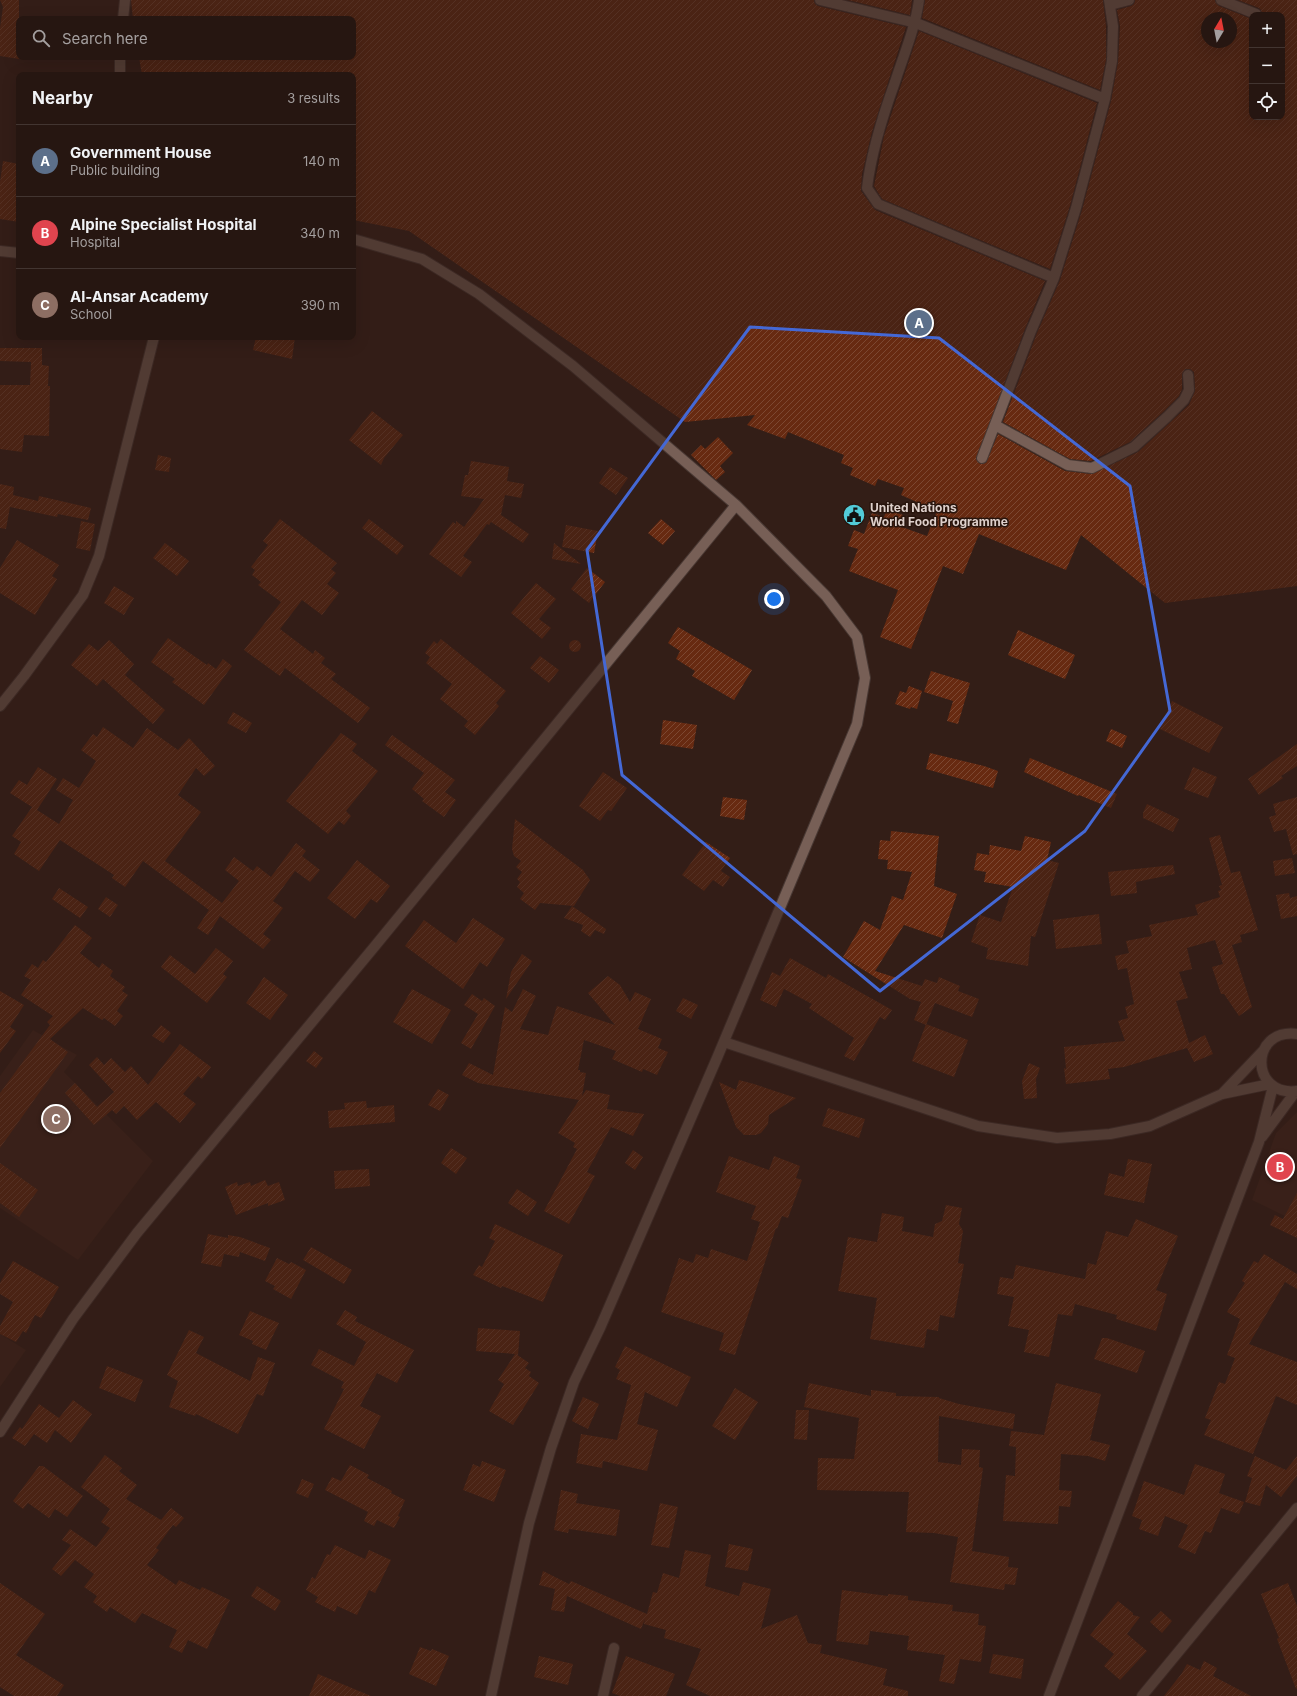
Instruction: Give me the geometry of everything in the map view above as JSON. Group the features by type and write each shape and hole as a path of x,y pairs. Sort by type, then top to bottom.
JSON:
{"street":[{"path":"123,16 125,0"},
{"path":"820,0 916,23 1105,99"},
{"path":"919,0 916,23 894,84 870,169 867,188 878,204 1054,278"},
{"path":"982,458 1031,330 1054,278 1076,208 1105,99 1112,61 1113,26 1109,2 1128,0"},
{"path":"1221,0 1251,12"},
{"path":"120,60 120,72"},
{"path":"356,240 422,259 478,294 573,366 736,505 826,596 857,637 865,678 857,724 724,1042 600,1328 574,1382 551,1448 529,1523 491,1696"},
{"path":"0,250 16,253"},
{"path":"0,706 24,676 83,595 94,569 101,548 153,340"},
{"path":"995,425 1068,465 1092,468 1134,447 1167,417 1184,400 1189,390 1188,375"},
{"path":"0,1432 73,1320 137,1233 375,946 736,505"},
{"path":"1222,1094 1272,1039 1286,1032 1297,1034"},
{"path":"724,1042 978,1126 1057,1138 1110,1134 1150,1126 1222,1094 1272,1085"},
{"path":"1262,1051 1261,1063 1264,1074 1272,1085 1280,1090 1296,1091"},
{"path":"1049,1696 1259,1142 1272,1085"},
{"path":"1259,1142 1296,1091"},
{"path":"1142,1696 1297,1508"},
{"path":"603,1696 614,1648"}],"highlighted area":[{"path":"750,327 939,338 1130,486 1170,711 1085,831 880,991 622,775 587,550"}],"shaded area":[{"path":"33,1030 77,1055 64,1072 153,1161 78,1260 0,1208 0,1076"},
{"path":"1297,1112 1297,1222 1252,1200 1276,1133"},
{"path":"0,1334 26,1350 0,1387"}],"building":[{"path":"0,0 19,0 19,16 16,16 16,59 0,56 0,28 3,7"},
{"path":"131,0 814,0 815,4 818,6 906,27 872,132 862,174 861,191 875,210 1045,281 1025,329 976,459 980,464 986,463 998,434 1065,471 1091,474 1138,452 1189,405 1195,390 1194,372 1190,369 1185,369 1182,375 1182,389 1179,396 1163,412 1130,442 1091,461 1070,459 1003,422 1037,333 1060,280 1082,210 1111,101 1118,62 1120,26 1117,10 1131,6 1134,4 1135,0 1215,0 1219,6 1234,12 1201,12 1201,48 1237,48 1237,13 1249,18 1249,120 1285,120 1285,12 1261,12 1259,8 1238,0 1297,0 1297,586 1165,603 1081,535 1066,570 979,534 963,574 943,566 911,649 880,637 898,590 849,571 858,549 848,546 854,530 864,534 872,513 884,517 887,509 903,515 899,526 927,536 937,511 901,495 904,488 878,479 875,486 850,475 853,468 841,463 844,455 788,432 785,439 747,425 755,415 685,422 409,231 356,221 356,72 142,72 140,60 356,60 356,16 133,16"},
{"path":"848,0 912,0 910,15"},
{"path":"925,0 1103,0 1106,26 1106,60 1100,90 922,18"},
{"path":"919,31 1097,103 1070,206 1050,269 882,199 874,186 884,136"},
{"path":"3,161 16,163 16,222 0,219 0,182"},
{"path":"255,340 295,340 292,359 253,350"},
{"path":"0,348 42,348 42,365 49,366 49,436 24,435 22,452 0,449 0,385 30,385 31,362 0,361"},
{"path":"372,411 403,435 384,458 381,465 349,440"},
{"path":"718,437 733,453 720,466 725,472 716,480 691,455 701,445 705,449"},
{"path":"158,455 171,458 169,472 155,470"},
{"path":"471,461 509,467 507,481 524,484 521,498 505,495 501,515 529,534 523,543 491,522 489,525 487,524 463,556 472,562 461,577 429,554 453,522 456,524 456,521 464,527 484,499 461,496 465,475 468,475"},
{"path":"610,467 628,478 616,495 599,483"},
{"path":"0,484 14,487 13,495 38,501 39,496 91,508 88,520 58,514 57,517 10,507 6,529 0,528"},
{"path":"280,519 337,563 331,569 336,573 327,584 339,593 322,615 302,600 280,629 313,654 315,650 325,658 321,663 336,674 331,679 370,708 358,723 285,668 280,676 244,650 281,602 258,585 261,582 252,575 255,570 251,567 268,545 263,541"},
{"path":"369,519 404,546 397,555 362,528"},
{"path":"661,519 675,531 663,545 648,533"},
{"path":"81,521 95,524 90,551 76,548"},
{"path":"566,525 598,531 594,553 562,547"},
{"path":"17,540 59,565 52,576 57,579 35,615 0,593 0,568"},
{"path":"165,543 189,561 177,576 153,558"},
{"path":"554,543 581,564 552,559"},
{"path":"587,568 605,582 589,603 571,589"},
{"path":"536,583 556,599 539,619 551,628 542,639 511,613"},
{"path":"114,586 134,598 124,615 104,603"},
{"path":"678,627 752,670 734,700 692,676 695,671 676,659 680,651 668,643"},
{"path":"1018,630 1075,655 1065,679 1008,655"},
{"path":"168,638 207,665 208,663 216,669 223,659 232,666 204,705 172,682 175,679 151,662"},
{"path":"441,639 506,691 496,703 499,706 475,735 464,726 468,721 440,699 452,684 426,663 430,657 425,653 434,641 437,644"},
{"path":"109,640 134,664 125,675 165,710 153,724 103,679 97,686 71,665 89,644 98,651"},
{"path":"573,640 577,640 581,646 577,652 573,652 569,648 569,644"},
{"path":"540,656 559,670 549,683 530,668"},
{"path":"931,671 970,683 958,724 947,721 953,701 924,692"},
{"path":"909,686 922,691 917,709 911,707 910,709 895,704 900,691 906,693"},
{"path":"1172,701 1223,727 1209,753 1160,729"},
{"path":"233,712 252,723 246,733 227,723"},
{"path":"663,720 697,725 693,749 660,744"},
{"path":"103,727 133,748 147,728 178,750 189,738 215,766 204,776 196,768 178,795 201,812 165,861 222,903 239,881 225,870 234,857 253,871 257,866 271,877 296,843 306,851 302,856 320,870 310,882 295,871 273,901 283,908 263,934 271,940 263,949 220,916 208,935 197,928 209,910 143,861 125,887 112,878 114,875 60,840 39,871 14,854 21,842 12,836 32,807 10,793 19,780 27,785 38,767 57,779 37,810 59,824 73,800 56,790 63,778 79,788 96,761 81,750 93,734 97,737"},
{"path":"1111,729 1127,736 1122,748 1106,741"},
{"path":"341,733 357,744 352,751 378,771 346,811 351,816 344,825 339,821 328,834 286,801"},
{"path":"392,735 455,780 445,792 456,800 444,817 422,801 424,799 412,789 424,773 385,745"},
{"path":"1297,744 1297,766 1281,776 1283,778 1259,795 1248,779"},
{"path":"930,753 984,766 998,771 993,788 926,769"},
{"path":"1030,758 1117,794 1111,808 1079,795 1078,796 1024,772"},
{"path":"1193,767 1217,777 1208,798 1184,789"},
{"path":"603,772 627,788 611,811 608,810 600,821 579,806"},
{"path":"723,797 747,800 744,820 720,816"},
{"path":"1297,797 1297,854 1293,855 1286,829 1274,832 1269,817 1276,815 1273,804"},
{"path":"1147,804 1179,819 1173,832 1143,818 1143,813"},
{"path":"515,819 583,870 590,880 574,906 540,903 535,910 520,899 524,893 517,887 520,882 517,879 522,872 516,867 521,861 514,856 512,849"},
{"path":"891,831 939,836 934,886 957,894 942,938 904,925 875,971 922,986 925,979 937,983 939,977 960,986 958,991 979,999 972,1017 935,1003 926,1025 914,1020 921,1002 910,999 843,957 864,921 880,930 892,896 903,900 912,872 887,869 888,860 878,859 880,840 890,841"},
{"path":"1220,835 1231,873 1240,871 1258,930 1240,935 1242,942 1232,945 1252,1007 1239,1016 1224,994 1221,994 1212,967 1223,964 1215,940 1187,948 1192,969 1179,972 1188,998 1176,1001 1189,1043 1205,1035 1213,1054 1194,1062 1187,1048 1124,1067 1108,1069 1110,1079 1066,1084 1064,1047 1125,1041 1118,1021 1128,1018 1125,1007 1134,1004 1127,968 1118,970 1115,956 1129,953 1126,941 1152,936 1149,925 1198,915 1195,905 1220,897 1218,891 1221,890 1219,886 1222,885 1209,838"},
{"path":"1025,836 1051,842 1047,860 1059,863 1035,937 1031,936 1028,966 986,959 988,948 971,942 980,915 1001,922 1013,887 984,882 986,872 974,870 977,853 989,855 990,845 1021,851"},
{"path":"706,842 730,858 721,871 730,877 723,887 713,880 704,891 682,875"},
{"path":"1292,858 1295,873 1275,876 1273,861"},
{"path":"357,860 390,886 377,903 371,899 355,919 327,898"},
{"path":"1173,865 1175,874 1136,882 1137,893 1111,896 1108,872"},
{"path":"59,888 88,907 80,918 52,899"},
{"path":"1289,893 1290,898 1297,896 1297,916 1281,919 1276,895"},
{"path":"106,897 118,905 110,917 98,909"},
{"path":"572,906 606,929 604,934 595,930 590,937 581,931 583,925 564,918"},
{"path":"1099,914 1102,944 1056,949 1053,920"},
{"path":"473,918 505,939 487,967 480,962 463,989 405,946 424,920 456,943"},
{"path":"75,925 92,938 80,953 99,968 102,963 113,971 110,976 125,987 122,991 128,995 117,1011 123,1016 115,1026 104,1018 102,1020 83,1008 50,1039 68,1052 0,1148 0,1093 50,1025 47,1022 53,1016 21,995 31,980 24,976 32,964 38,968 43,960 46,962"},
{"path":"216,948 233,961 223,974 227,977 207,1003 161,967 170,955 195,974"},
{"path":"522,954 532,961 506,999 511,972"},
{"path":"790,958 826,978 828,974 892,1010 885,1020 880,1017 854,1061 844,1056 854,1038 809,1008 812,1004 784,989 776,1007 760,1000 772,972 780,976"},
{"path":"608,976 620,985 630,1002 635,992 651,999 638,1029 662,1039 658,1048 668,1052 657,1075 643,1069 642,1072 612,1059 616,1051 584,1040 578,1070 586,1073 582,1096 586,1090 610,1095 607,1109 644,1114 633,1136 611,1127 587,1172 595,1176 569,1224 544,1211 577,1149 573,1147 575,1143 558,1133 579,1100 478,1083 462,1075 469,1063 493,1075 505,1007 512,1012 523,989 536,996 520,1029 548,1035 557,1006 615,1025 588,993"},
{"path":"264,977 288,995 270,1020 246,1003"},
{"path":"412,989 451,1010 432,1044 393,1022"},
{"path":"0,991 24,1005 10,1027 16,1031 0,1053"},
{"path":"472,994 482,1001 484,998 495,1006 471,1049 461,1043 478,1014 464,1005"},
{"path":"683,998 698,1005 691,1019 676,1011"},
{"path":"926,1024 968,1040 954,1077 912,1061"},
{"path":"161,1025 171,1033 163,1043 152,1036"},
{"path":"180,1044 211,1067 202,1079 198,1076 183,1094 196,1104 180,1123 156,1102 137,1120 124,1106 116,1114 112,1110 94,1125 65,1093 75,1083 97,1107 114,1092 89,1065 97,1057 104,1065 111,1058 125,1072 131,1066 148,1085"},
{"path":"314,1051 323,1058 316,1068 306,1061"},
{"path":"1029,1063 1040,1068 1036,1079 1037,1098 1024,1099 1022,1081"},
{"path":"739,1080 796,1098 769,1115 768,1124 761,1133 756,1135 744,1135 736,1127 719,1082 736,1090"},
{"path":"438,1089 449,1095 440,1111 428,1105"},
{"path":"366,1101 367,1108 394,1105 395,1122 329,1128 328,1111 345,1109 344,1103"},
{"path":"828,1108 865,1119 859,1138 822,1126"},
{"path":"451,1148 467,1158 456,1174 441,1163"},
{"path":"633,1150 643,1157 635,1170 625,1163"},
{"path":"729,1156 769,1170 774,1156 800,1166 796,1178 802,1180 788,1218 782,1216 777,1229 776,1228 735,1355 719,1350 724,1333 661,1312 679,1258 693,1263 696,1254 708,1258 711,1249 747,1261 760,1222 751,1219 756,1206 716,1192"},
{"path":"1128,1159 1152,1164 1144,1203 1104,1195 1109,1173 1124,1177"},
{"path":"0,1163 38,1190 19,1217 0,1203"},
{"path":"369,1169 370,1186 335,1189 334,1171"},
{"path":"265,1180 268,1186 279,1182 285,1200 268,1206 268,1203 236,1215 225,1187 237,1182 238,1186 250,1182 251,1186"},
{"path":"517,1189 537,1202 528,1216 508,1203"},
{"path":"1297,1193 1297,1238 1270,1225 1275,1215 1283,1219"},
{"path":"946,1205 962,1208 959,1224 963,1231 958,1263 964,1264 954,1318 940,1315 938,1331 927,1329 924,1348 870,1339 877,1298 838,1291 848,1237 877,1242 882,1213 904,1217 902,1231 933,1237 935,1224 942,1221"},
{"path":"1136,1219 1178,1236 1156,1290 1167,1294 1156,1331 1116,1319 1117,1315 1075,1304 1072,1316 1058,1314 1049,1357 1024,1352 1029,1330 1008,1326 1014,1297 997,1294 1000,1277 1013,1279 1016,1265 1085,1279 1088,1263 1096,1265 1106,1231 1128,1237"},
{"path":"495,1224 563,1255 543,1302 502,1286 501,1288 473,1275 479,1265 482,1267 495,1241 489,1238"},
{"path":"208,1234 228,1238 228,1235 240,1237 270,1248 265,1261 240,1252 239,1257 224,1254 221,1267 201,1263"},
{"path":"311,1247 352,1270 344,1284 303,1260"},
{"path":"1264,1254 1297,1274 1297,1289 1285,1282 1249,1344 1297,1362 1297,1405 1276,1396 1253,1454 1204,1435 1211,1420 1205,1418 1219,1382 1225,1384 1235,1358 1227,1355 1240,1319 1227,1312 1245,1283 1242,1281 1254,1261 1258,1263"},
{"path":"277,1258 289,1264 291,1262 306,1270 291,1299 273,1289 275,1286 265,1281"},
{"path":"13,1261 59,1287 41,1318 35,1315 26,1333 23,1331 16,1342 0,1334 0,1326 13,1302 0,1294 0,1283"},
{"path":"345,1310 357,1317 355,1321 414,1350 397,1383 377,1373 360,1406 381,1416 364,1449 324,1429 344,1389 341,1388 344,1382 311,1365 319,1349 354,1366 366,1342 336,1324"},
{"path":"250,1311 279,1323 266,1350 252,1344 253,1341 239,1335"},
{"path":"478,1328 520,1331 518,1355 516,1354 529,1363 525,1368 531,1372 529,1376 539,1383 513,1425 489,1411 504,1384 498,1380 515,1354 476,1351"},
{"path":"189,1330 204,1337 196,1353 250,1381 258,1357 275,1363 263,1396 257,1394 238,1434 196,1414 195,1416 169,1407 178,1381 167,1375"},
{"path":"1102,1338 1107,1338 1145,1351 1137,1373 1094,1359"},
{"path":"625,1346 691,1377 677,1407 645,1392 637,1424 658,1430 647,1471 603,1461 602,1468 576,1463 581,1434 617,1440 631,1385 616,1379 620,1370 615,1367"},
{"path":"107,1366 143,1380 135,1402 99,1388"},
{"path":"809,1383 871,1396 871,1390 896,1393 896,1396 939,1397 959,1404 1015,1414 1013,1429 939,1416 938,1462 961,1465 962,1449 980,1450 979,1467 983,1468 972,1551 1009,1557 1008,1567 1018,1568 1015,1585 1005,1584 1004,1590 950,1582 958,1537 934,1533 906,1532 909,1492 817,1490 818,1458 854,1459 859,1418 804,1407"},
{"path":"1056,1383 1101,1394 1090,1440 1110,1445 1105,1461 1088,1456 1061,1454 1059,1490 1072,1491 1070,1507 1059,1506 1058,1524 1003,1521 1006,1475 1015,1476 1016,1447 1009,1446 1011,1431 1044,1435"},
{"path":"735,1388 758,1402 735,1440 712,1426"},
{"path":"583,1397 599,1404 588,1429 572,1421"},
{"path":"73,1400 92,1414 71,1443 55,1430 47,1443 34,1434 25,1446 12,1438 20,1427 22,1429 39,1404 59,1418"},
{"path":"796,1410 809,1410 807,1440 794,1439"},
{"path":"105,1455 122,1468 119,1471 137,1485 126,1499 161,1520 171,1508 184,1518 176,1527 173,1525 156,1548 159,1550 147,1565 176,1585 179,1580 200,1590 202,1587 230,1600 207,1649 188,1640 182,1653 169,1647 177,1630 142,1613 135,1623 110,1607 107,1612 93,1602 97,1596 84,1587 94,1574 75,1560 61,1576 52,1569 71,1545 62,1540 70,1529 96,1547 110,1528 101,1522 110,1509 81,1487"},
{"path":"1255,1456 1286,1470 1297,1456 1297,1476 1281,1497 1266,1485 1260,1506 1245,1502 1252,1478 1247,1476"},
{"path":"482,1461 506,1470 494,1502 463,1490 473,1464 480,1467"},
{"path":"1195,1464 1225,1474 1219,1493 1244,1502 1239,1514 1221,1508 1211,1533 1205,1531 1195,1554 1178,1547 1188,1525 1165,1516 1158,1536 1139,1529 1142,1520 1132,1516 1144,1481 1184,1495"},
{"path":"350,1465 369,1475 367,1478 392,1491 391,1493 405,1500 398,1516 400,1517 394,1528 377,1520 374,1526 364,1521 368,1512 325,1490 332,1477 341,1481"},
{"path":"39,1466 43,1466 83,1496 67,1517 55,1509 49,1518 28,1503 23,1509 13,1501"},
{"path":"302,1479 314,1484 308,1498 296,1493"},
{"path":"561,1490 578,1494 576,1503 620,1510 616,1536 569,1529 568,1533 554,1530"},
{"path":"660,1503 678,1507 669,1548 651,1545"},
{"path":"729,1544 753,1549 748,1571 725,1567"},
{"path":"335,1545 365,1559 369,1550 391,1560 375,1593 369,1590 357,1615 337,1606 335,1612 315,1602 318,1597 306,1590 312,1577 315,1579 327,1554 330,1555"},
{"path":"685,1550 711,1555 705,1586 739,1596 743,1582 771,1589 761,1629 797,1615 808,1643 822,1645 820,1653 887,1669 883,1685 908,1691 908,1696 710,1696 686,1685 701,1649 664,1638 666,1630 644,1624 645,1619 641,1629 567,1596 564,1612 551,1610 555,1589 539,1585 543,1571 569,1584 571,1581 647,1614 653,1592 657,1593 663,1573 679,1578"},
{"path":"0,1583 45,1614 16,1655 64,1685 57,1696 14,1696 0,1687"},
{"path":"1288,1583 1297,1606 1296,1689 1277,1639 1279,1638 1261,1594"},
{"path":"257,1586 281,1601 275,1611 251,1596"},
{"path":"842,1590 888,1596 888,1594 908,1596 908,1600 953,1605 952,1611 979,1614 978,1625 986,1626 981,1662 960,1659 954,1684 939,1681 945,1655 907,1650 909,1636 870,1631 868,1645 836,1641"},
{"path":"1118,1601 1133,1613 1133,1615 1140,1617 1127,1634 1147,1651 1120,1680 1104,1666 1114,1654 1090,1635"},
{"path":"1161,1611 1172,1621 1162,1633 1150,1622"},
{"path":"420,1647 431,1651 432,1649 449,1656 436,1686 409,1674"},
{"path":"993,1654 1024,1659 1021,1679 989,1673"},
{"path":"539,1656 573,1664 568,1685 534,1677"},
{"path":"626,1656 675,1674 666,1696 620,1696 612,1693"},
{"path":"1204,1661 1217,1668 1213,1676 1251,1696 1164,1696 1187,1664 1200,1670"},
{"path":"318,1674 371,1696 309,1696"}],"place":[{"name":"Government House","path":"919,323"},
{"name":"United Nations World Food Programme","path":"854,515"},
{"name":"Al-Ansar Academy","path":"56,1119"},
{"name":"Alpine Specialist Hospital","path":"1280,1167"}]}
